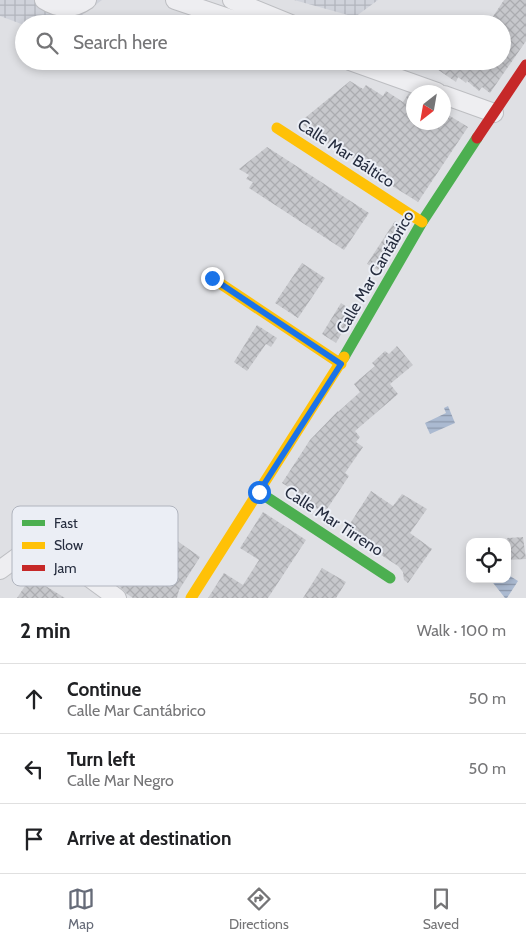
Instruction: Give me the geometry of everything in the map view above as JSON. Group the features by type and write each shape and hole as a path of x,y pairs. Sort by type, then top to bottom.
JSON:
{"street":[{"path":"44,0 52,5 63,8 74,7 87,0"},
{"path":"175,0 219,15"},
{"path":"232,0 268,15"},
{"name":"Calle Mar Cantábrico","path":"191,598 341,364 422,222 526,65"},
{"path":"380,70 420,85"},
{"path":"451,98 494,113"},
{"name":"Calle Mar Báltico","path":"277,128 422,222"},
{"path":"212,278 341,364"},
{"name":"Calle Mar Tirreno","path":"259,492 390,578"},
{"path":"0,570 12,561"},
{"path":"101,586 117,598"}],"shaded area":[{"path":"0,0 102,0 82,15 15,15 15,22 0,16"},
{"path":"294,0 378,0 358,15 348,15"}],"water":[{"path":"448,406 455,423 430,434 425,423 446,413 444,408"},
{"path":"511,577 518,581 507,598 493,583 511,583"}],"building":[{"path":"504,0 526,0 526,41 511,63 511,15 494,15"},
{"path":"438,70 506,70 490,93 482,87 479,91 467,81 466,83 458,77 456,82"},
{"path":"350,81 363,89 366,85 383,96 386,91 403,102 406,98 406,130 451,130 451,117 468,127 418,202 378,177 368,167 366,169 350,156 349,158 331,146 300,122"},
{"path":"267,147 369,213 344,250 249,188 253,182 246,179 249,175 239,169"},
{"path":"395,221 403,227 378,270 367,264"},
{"path":"302,263 325,278 298,318 275,303"},
{"path":"341,303 354,312 336,343 322,334"},
{"path":"257,325 277,338 271,347 266,344 247,371 234,362"},
{"path":"397,346 413,365 390,384 398,394 355,431 360,437 356,442 363,447 345,473 349,476 325,512 315,508 304,499 305,497 282,483 310,440 338,411 360,392 354,384 375,366 372,363 385,351 389,354"},
{"path":"371,491 393,506 402,494 427,509 410,533 432,549 408,583 404,580 403,572 398,566 366,545 368,542 346,530"},
{"path":"263,512 306,540 268,598 208,598 224,573 243,585 259,560 240,548"},
{"path":"523,537 526,559 511,560 511,538 507,538"},
{"path":"178,541 200,557 179,590 177,598 133,598 120,587 178,586"},
{"path":"322,568 346,582 336,598 303,598"},
{"path":"25,586 46,586 65,598 17,598"}],"traffic: fast":[{"path":"344,357 422,222 477,138"},
{"path":"259,492 390,578"}],"traffic: slow":[{"path":"277,128 422,222"},
{"path":"212,278 341,364"},
{"path":"191,598 344,357"}],"traffic: jam":[{"path":"477,138 526,65"}],"route":[{"path":"212,278 341,364 259,492"}]}
